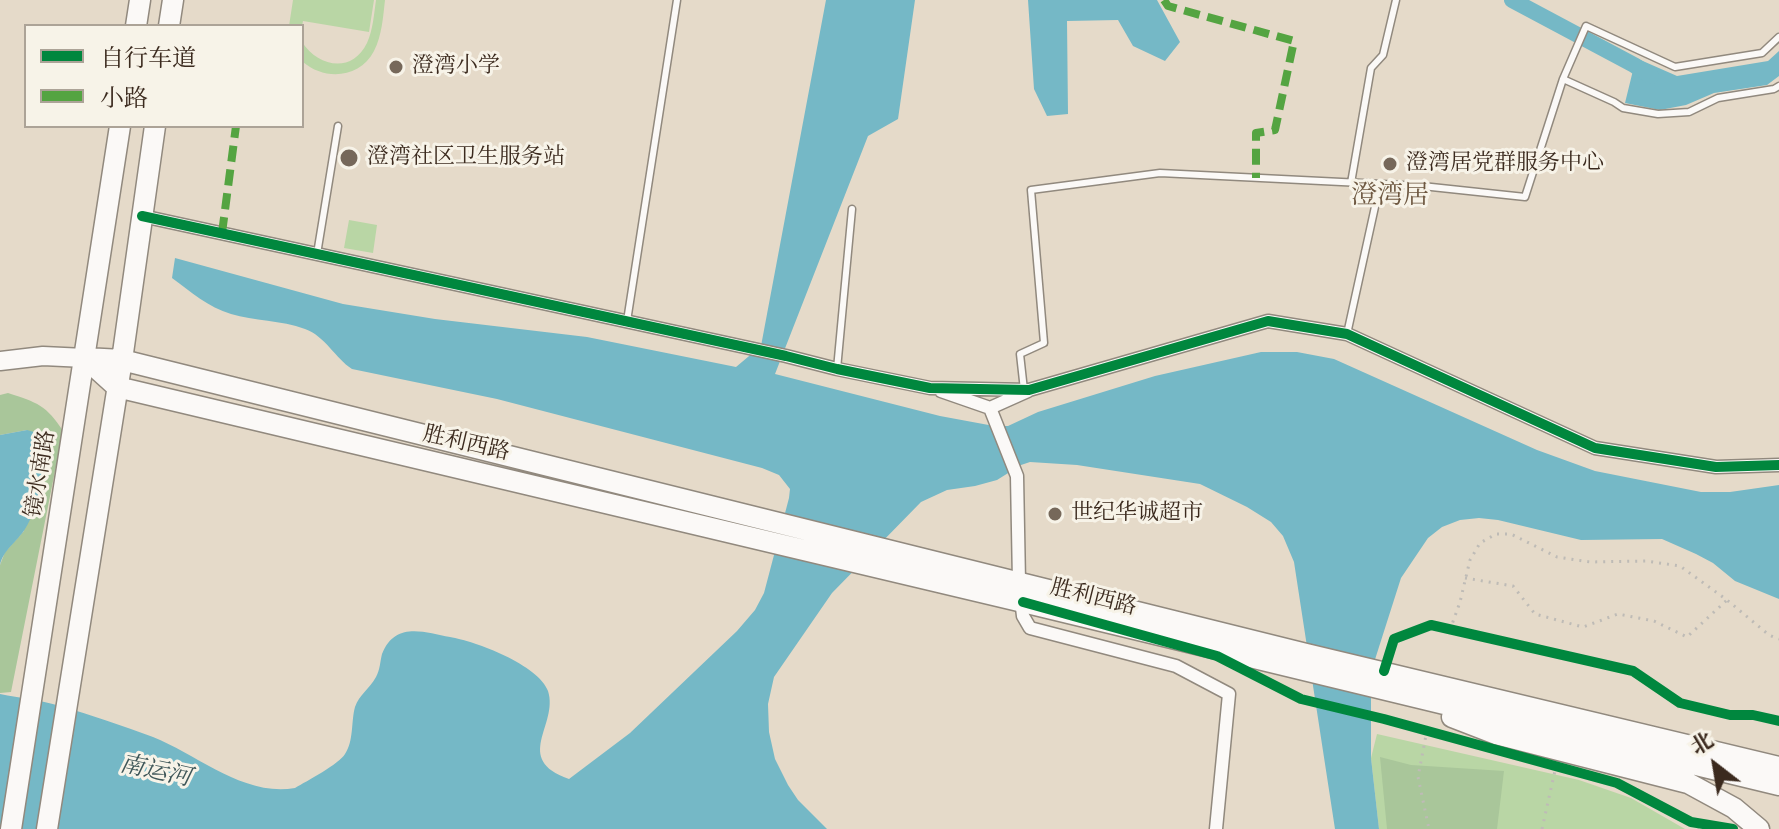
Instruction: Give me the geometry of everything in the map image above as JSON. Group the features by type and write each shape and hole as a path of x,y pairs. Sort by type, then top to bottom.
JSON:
{"main road":[{"path":"136,24 140,0"},
{"path":"169,24 173,0"},
{"name":"镜水南路","path":"11,829 120,128"},
{"path":"47,829 122,360 155,128"},
{"name":"胜利西路","path":"85,358 122,360 880,547 1021,592"},
{"name":"胜利西路","path":"85,358 117,387 867,565 1021,592 1307,662 1779,785"},
{"path":"1377,682 1496,734 1688,783 1734,808 1759,829"},
{"name":"胜利西路","path":"1377,682 1611,727 1779,767"},
{"path":"1611,727 1779,754"}],"street":[{"path":"142,216 930,388 1026,390 1268,321 1347,334 1595,448 1716,467 1779,465"},
{"name":"胜利西路","path":"0,361 43,356 85,358"},
{"path":"930,388 992,414 1017,476 1023,616 1030,628 1176,666 1229,694 1216,829"},
{"path":"992,414 1026,390"}],"lane":[{"path":"627,321 677,0"},
{"path":"1351,183 1371,68 1383,55 1396,0"},
{"path":"1026,390 1020,354 1044,343 1031,190 1160,173 1422,186 1525,197 1563,79 1586,26 1675,67 1762,53 1779,37"},
{"path":"1563,79 1623,108 1658,114 1689,112 1718,98 1779,86"},
{"path":"317,254 338,126"},
{"path":"1347,334 1380,184"},
{"path":"837,369 852,209"}],"path":[{"path":"1450,630 1470,560 1480,543 1496,534 1511,534 1557,557 1590,562 1646,561 1680,566 1769,635 1779,639"},
{"path":"1465,578 1513,586 1535,614 1583,627 1618,614 1654,621 1687,637 1727,600"},
{"path":"1427,730 1418,777 1429,829"},
{"path":"1542,829 1556,766"}],"green space":[{"path":"293,0 374,0 369,32 303,21 302,24 289,24"},
{"path":"376,0 385,0 374,51 360,67 342,74 331,74 304,63 304,44 317,57 335,64 344,63 361,53 371,33"},
{"path":"349,220 377,225 373,253 344,248"},
{"path":"8,393 40,406 63,431 11,692 0,693 0,565 5,552 24,531 27,430 0,435 0,395"},
{"path":"1377,734 1579,780 1631,798 1685,829 1379,829 1371,758"},
{"path":"1380,757 1411,765 1504,771 1497,829 1387,829"}],"water":[{"name":"南运河","path":"826,0 915,0 898,119 868,136 775,374 940,416 1008,426 1038,412 1155,376 1261,352 1297,352 1334,359 1537,450 1595,471 1701,492 1730,492 1779,485 1779,599 1735,581 1713,563 1662,539 1581,540 1479,518 1460,520 1442,527 1428,538 1401,578 1371,672 1371,758 1379,829 1335,829 1294,562 1283,536 1271,522 1200,484 1077,465 1030,462 997,480 947,490 921,502 832,593 774,677 768,704 769,732 775,759 798,800 827,829 0,829 0,694 53,704 142,733 240,781 276,789 295,788 345,754 350,743 355,707 376,677 382,654 394,637 411,631 430,633 490,649 520,664 542,681 550,704 541,740 543,762 552,771 569,779 630,733 737,631 755,610 764,593 789,498 790,489 779,475 497,399 352,369 312,332 223,311 200,299 172,278 175,258 343,304 435,319 587,337 736,367 761,346"},
{"path":"1028,0 1157,0 1180,42 1165,61 1133,46 1118,20 1067,21 1068,114 1047,116 1034,89"},
{"path":"1779,51 1779,76 1767,85 1714,93 1686,105 1660,110 1625,103 1636,58 1677,76 1768,61"},
{"path":"27,430 37,433 41,443 41,481 30,520 7,550 0,565 0,435"}],"waterway":[{"path":"1512,0 1651,76"}],"marked path":[{"path":"1164,0 1168,6 1294,41 1275,130 1256,133 1256,178"},
{"path":"222,233 236,128"}],"cycle path":[{"path":"142,216 930,388 1029,390 1268,321 1347,334 1595,448 1716,467 1779,465"},
{"path":"1023,602 1217,656 1301,699 1617,783 1691,822 1733,829"},
{"path":"1384,671 1394,639 1431,625 1633,671 1680,703 1730,715 1753,715 1779,721"}],"place":[{"name":"澄湾小学","path":"396,67"},
{"name":"澄湾社区卫生服务站","path":"349,158"},
{"name":"澄湾居党群服务中心","path":"1390,164"},
{"name":"世纪华诚超市","path":"1055,514"}],"district":[{"name":"澄湾居","path":"1390,198"}]}
